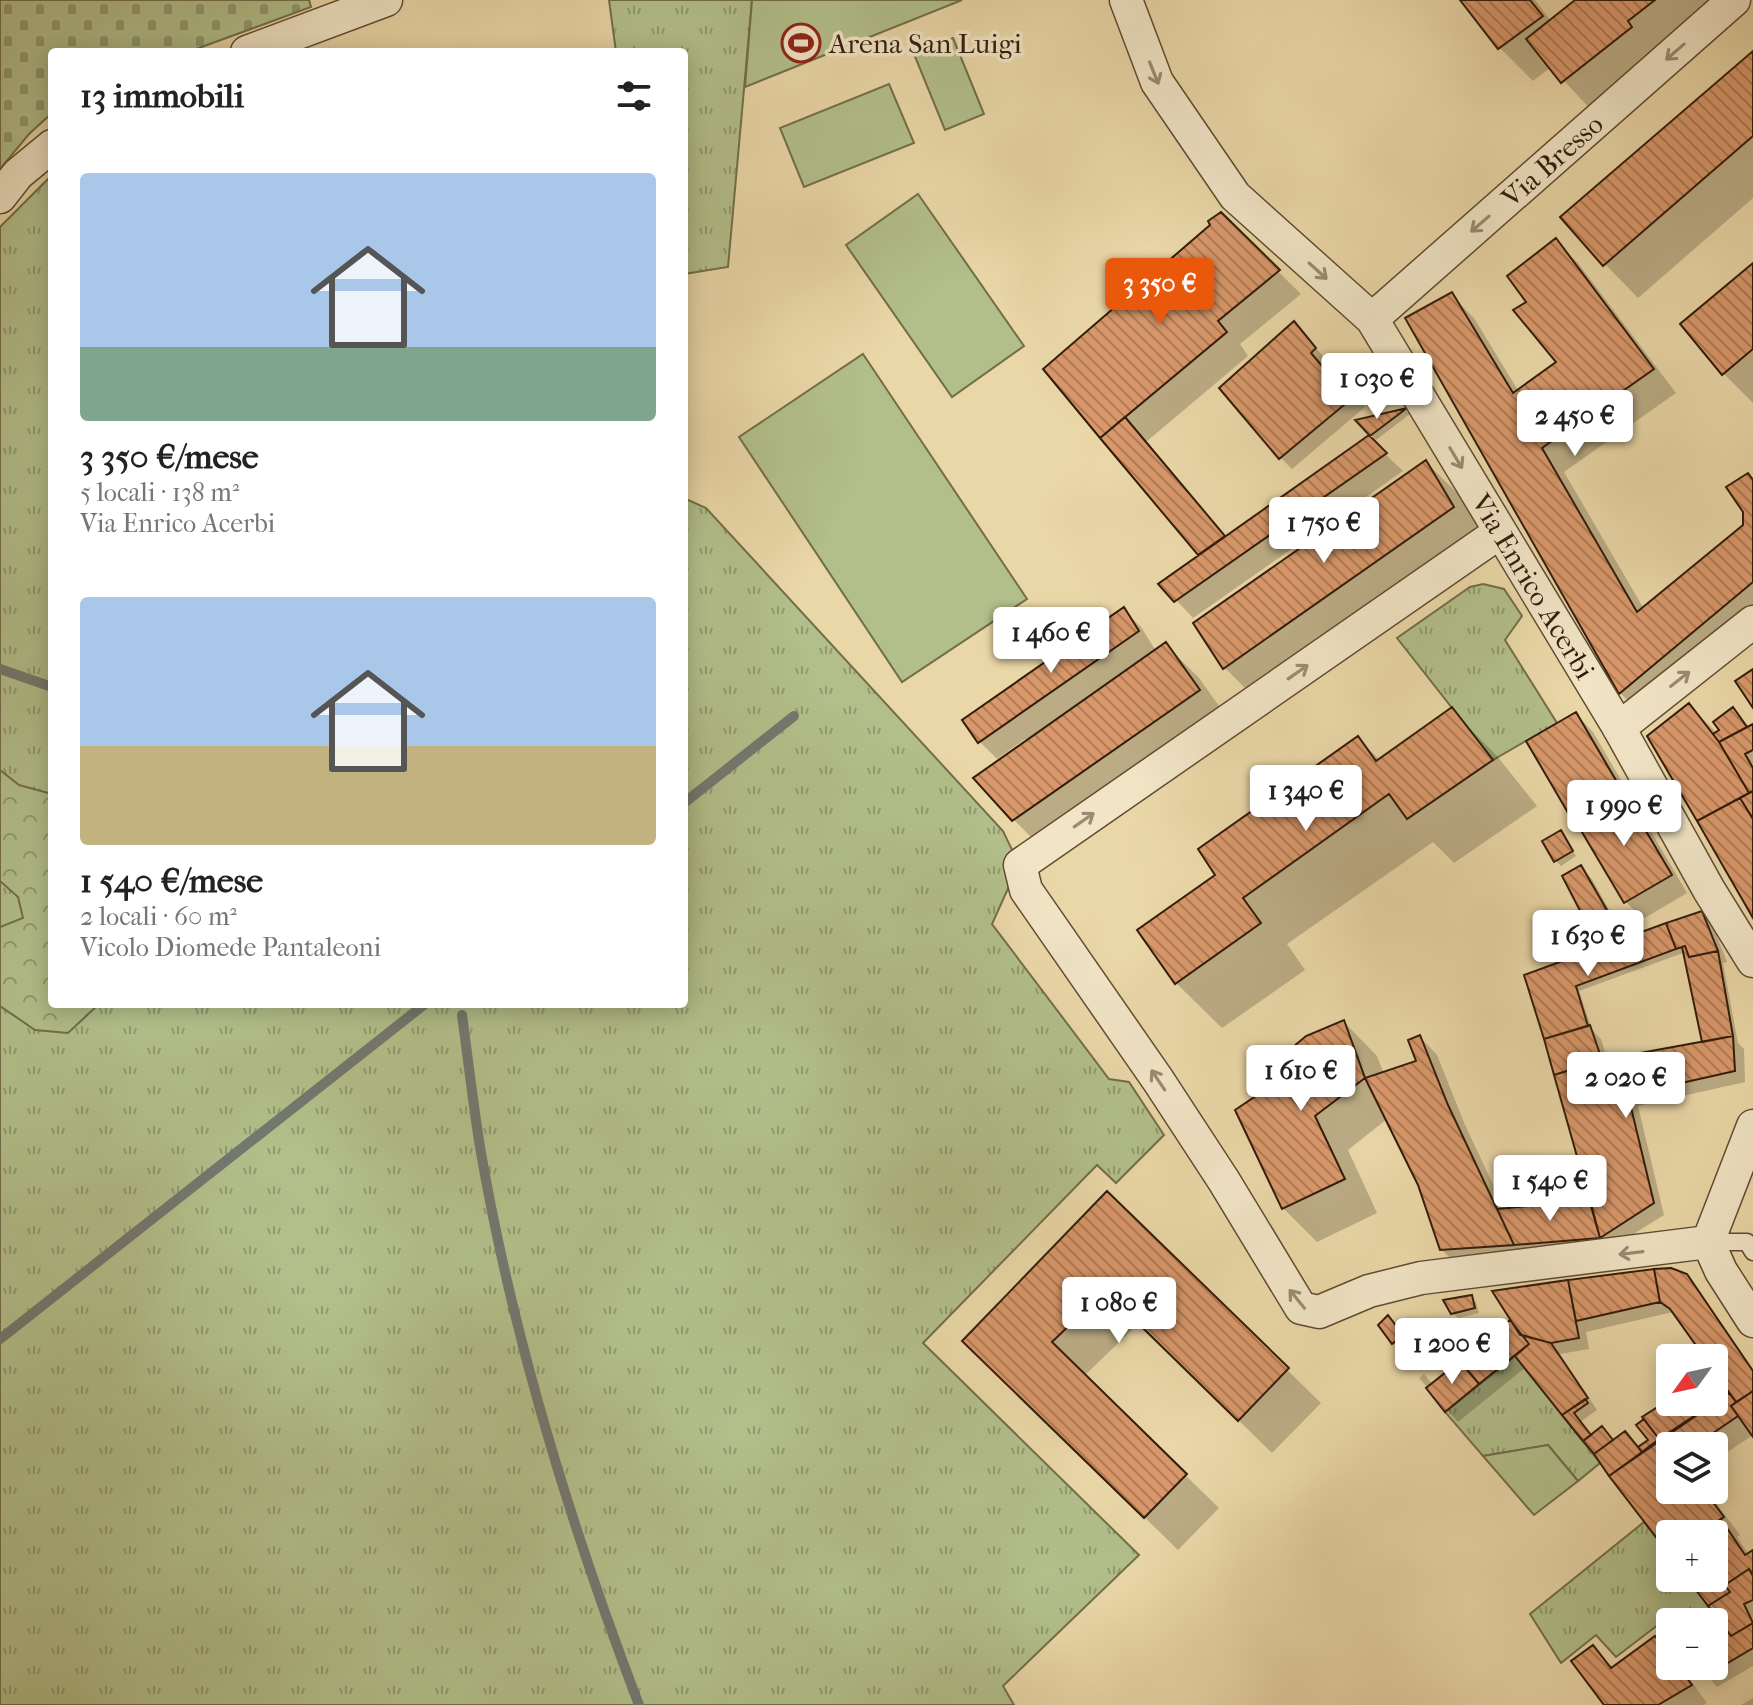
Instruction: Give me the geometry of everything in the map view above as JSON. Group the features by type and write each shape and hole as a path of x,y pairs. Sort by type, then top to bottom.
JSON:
{"street":[{"path":"258,48 386,0"},
{"name":"Via Enrico Acerbi","path":"1126,0 1157,82 1235,196 1372,319 1619,728 1709,890 1753,961"},
{"name":"Via Bresso","path":"1372,319 1734,0"},
{"path":"0,197 18,174 48,149"},
{"path":"1500,532 1020,865 1026,890 1166,1092 1301,1308 1319,1312 1369,1291 1421,1278 1708,1242"},
{"path":"1619,728 1753,622"},
{"path":"1753,1126 1708,1242 1721,1271 1753,1321"}],"lane":[{"path":"1708,1242 1747,1242 1753,1252"}],"green space":[{"path":"0,0 309,0 311,7 199,48 48,48 48,117 0,169"},
{"path":"609,0 752,0 728,267 688,273 688,48 615,48"},
{"name":"Arena San Luigi","path":"752,0 962,0 745,87"},
{"path":"953,38 984,114 945,130 914,54"},
{"path":"889,84 914,143 804,187 780,128"},
{"path":"48,179 48,1008 688,1008 688,500 706,508 1003,831 1019,864 992,924 1109,1079 1129,1082 1164,1135 1116,1183 1097,1165 923,1343 1139,1555 1003,1686 1014,1705 0,1705 0,227"},
{"path":"918,194 1024,346 952,397 846,245"},
{"path":"863,354 1027,599 902,682 739,437"},
{"path":"1483,584 1504,589 1522,616 1505,640 1557,723 1493,760 1397,638 1470,587"},
{"path":"0,770 19,785 48,793 48,1008 95,1008 68,1033 35,1030 0,1006 0,927 23,918 18,897 0,881"},
{"path":"1515,1356 1600,1463 1578,1481 1548,1445 1483,1456 1445,1412"},
{"path":"1548,1445 1578,1481 1534,1515 1483,1456"},
{"path":"1644,1522 1656,1537 1656,1592 1698,1592 1710,1608 1656,1608 1656,1626 1616,1657 1596,1635 1561,1663 1530,1614"}],"building":[{"path":"1460,0 1530,0 1543,16 1498,49"},
{"path":"1575,0 1655,0 1628,21 1632,27 1561,83 1526,39"},
{"path":"1753,51 1753,136 1603,266 1560,217"},
{"path":"1221,212 1280,270 1218,321 1227,332 1100,438 1043,369 1210,225 1208,221"},
{"path":"1556,238 1654,369 1542,448 1637,612 1743,525 1743,512 1726,487 1748,473 1753,480 1753,582 1619,694 1405,318 1452,292 1513,393 1556,362 1513,310 1526,302 1507,276"},
{"path":"1753,263 1753,349 1722,375 1680,324"},
{"path":"1294,321 1316,348 1311,353 1328,373 1333,369 1356,395 1279,459 1219,388"},
{"path":"1407,408 1370,436 1355,420"},
{"path":"1125,417 1225,536 1198,555 1100,438"},
{"path":"1369,435 1387,453 1174,602 1158,584"},
{"path":"1426,460 1454,507 1223,669 1193,623"},
{"path":"1124,607 1139,631 978,743 962,720"},
{"path":"1166,642 1200,690 1012,821 973,778"},
{"path":"1753,669 1753,708 1735,681"},
{"path":"1689,703 1719,742 1749,793 1697,821 1647,736"},
{"path":"1452,707 1493,760 1407,819 1389,794 1243,898 1261,923 1175,984 1137,930 1215,875 1198,849 1358,736 1376,761"},
{"path":"1733,707 1747,727 1719,742 1713,734 1719,730 1713,722"},
{"path":"1576,712 1624,794 1574,823 1526,741"},
{"path":"1753,724 1753,750 1745,754 1753,768 1753,791 1749,793 1719,742"},
{"path":"1753,791 1753,819 1740,798"},
{"path":"1624,794 1672,875 1624,903 1576,822"},
{"path":"1740,798 1753,819 1753,918 1697,821"},
{"path":"1561,830 1573,851 1554,862 1542,841"},
{"path":"1581,865 1608,912 1587,924 1562,876"},
{"path":"1702,911 1718,951 1689,957 1685,946 1676,949 1666,923"},
{"path":"1666,923 1676,949 1576,986 1588,1026 1544,1039 1524,975"},
{"path":"1685,946 1689,957 1718,951 1733,1036 1702,1042 1682,947"},
{"path":"1344,1020 1365,1078 1315,1116 1345,1179 1282,1209 1235,1110 1266,1089 1262,1073 1306,1036"},
{"path":"1590,1025 1602,1060 1554,1075 1544,1039"},
{"path":"1420,1035 1448,1105 1514,1245 1440,1250 1418,1185 1365,1078 1416,1061 1408,1040"},
{"path":"1733,1036 1735,1071 1628,1095 1654,1203 1600,1238 1554,1075 1602,1060"},
{"path":"1107,1191 1289,1368 1238,1421 1105,1291 1052,1342 1187,1474 1144,1518 962,1341"},
{"path":"1590,1200 1600,1238 1514,1245 1497,1209"},
{"path":"1671,1268 1687,1274 1753,1371 1753,1391 1736,1402 1728,1391 1728,1344 1695,1344 1670,1309 1660,1302 1654,1269"},
{"path":"1654,1269 1660,1302 1576,1321 1568,1280"},
{"path":"1568,1280 1579,1338 1551,1343 1520,1335 1492,1291"},
{"path":"1472,1295 1475,1308 1451,1314 1443,1300"},
{"path":"1388,1315 1403,1335 1392,1344 1378,1325"},
{"path":"1510,1320 1529,1344 1479,1384 1460,1361"},
{"path":"1522,1335 1551,1343 1588,1398 1562,1415 1515,1356 1529,1344"},
{"path":"1460,1361 1479,1384 1445,1412 1426,1388"},
{"path":"1753,1391 1753,1437 1731,1406"},
{"path":"1728,1394 1736,1402 1731,1406 1738,1416 1715,1432 1673,1432 1696,1416 1728,1416"},
{"path":"1585,1399 1588,1403 1574,1413 1591,1435 1583,1441 1562,1415"},
{"path":"1656,1408 1656,1416 1694,1416 1670,1432 1656,1432 1656,1435 1642,1417"},
{"path":"1644,1419 1656,1435 1656,1441 1642,1452 1638,1447 1648,1440 1636,1425"},
{"path":"1602,1426 1613,1440 1594,1454 1583,1441"},
{"path":"1625,1431 1642,1452 1609,1476 1594,1454"},
{"path":"1656,1443 1656,1504 1714,1504 1724,1517 1720,1520 1656,1520 1656,1537 1609,1476"},
{"path":"1728,1530 1745,1555 1753,1550 1753,1574 1749,1569 1728,1583"},
{"path":"1749,1569 1753,1576 1753,1600 1744,1604 1753,1623 1731,1636 1728,1632 1728,1608 1708,1606 1730,1592 1728,1583"},
{"path":"1728,1589 1730,1592 1708,1606 1698,1592 1728,1592"},
{"path":"1753,1623 1753,1648 1728,1663 1728,1632 1731,1636"},
{"path":"1655,1636 1656,1680 1688,1680 1692,1685 1658,1705 1604,1705 1571,1661 1593,1645 1611,1668"}],"waterway":[{"path":"0,669 48,686"},
{"path":"688,800 794,716"},
{"path":"0,1339 420,1008"},
{"path":"462,1015 493,1217 526,1359 567,1500 639,1705"}],"place":[{"name":"Arena San Luigi","path":"801,43"}]}
